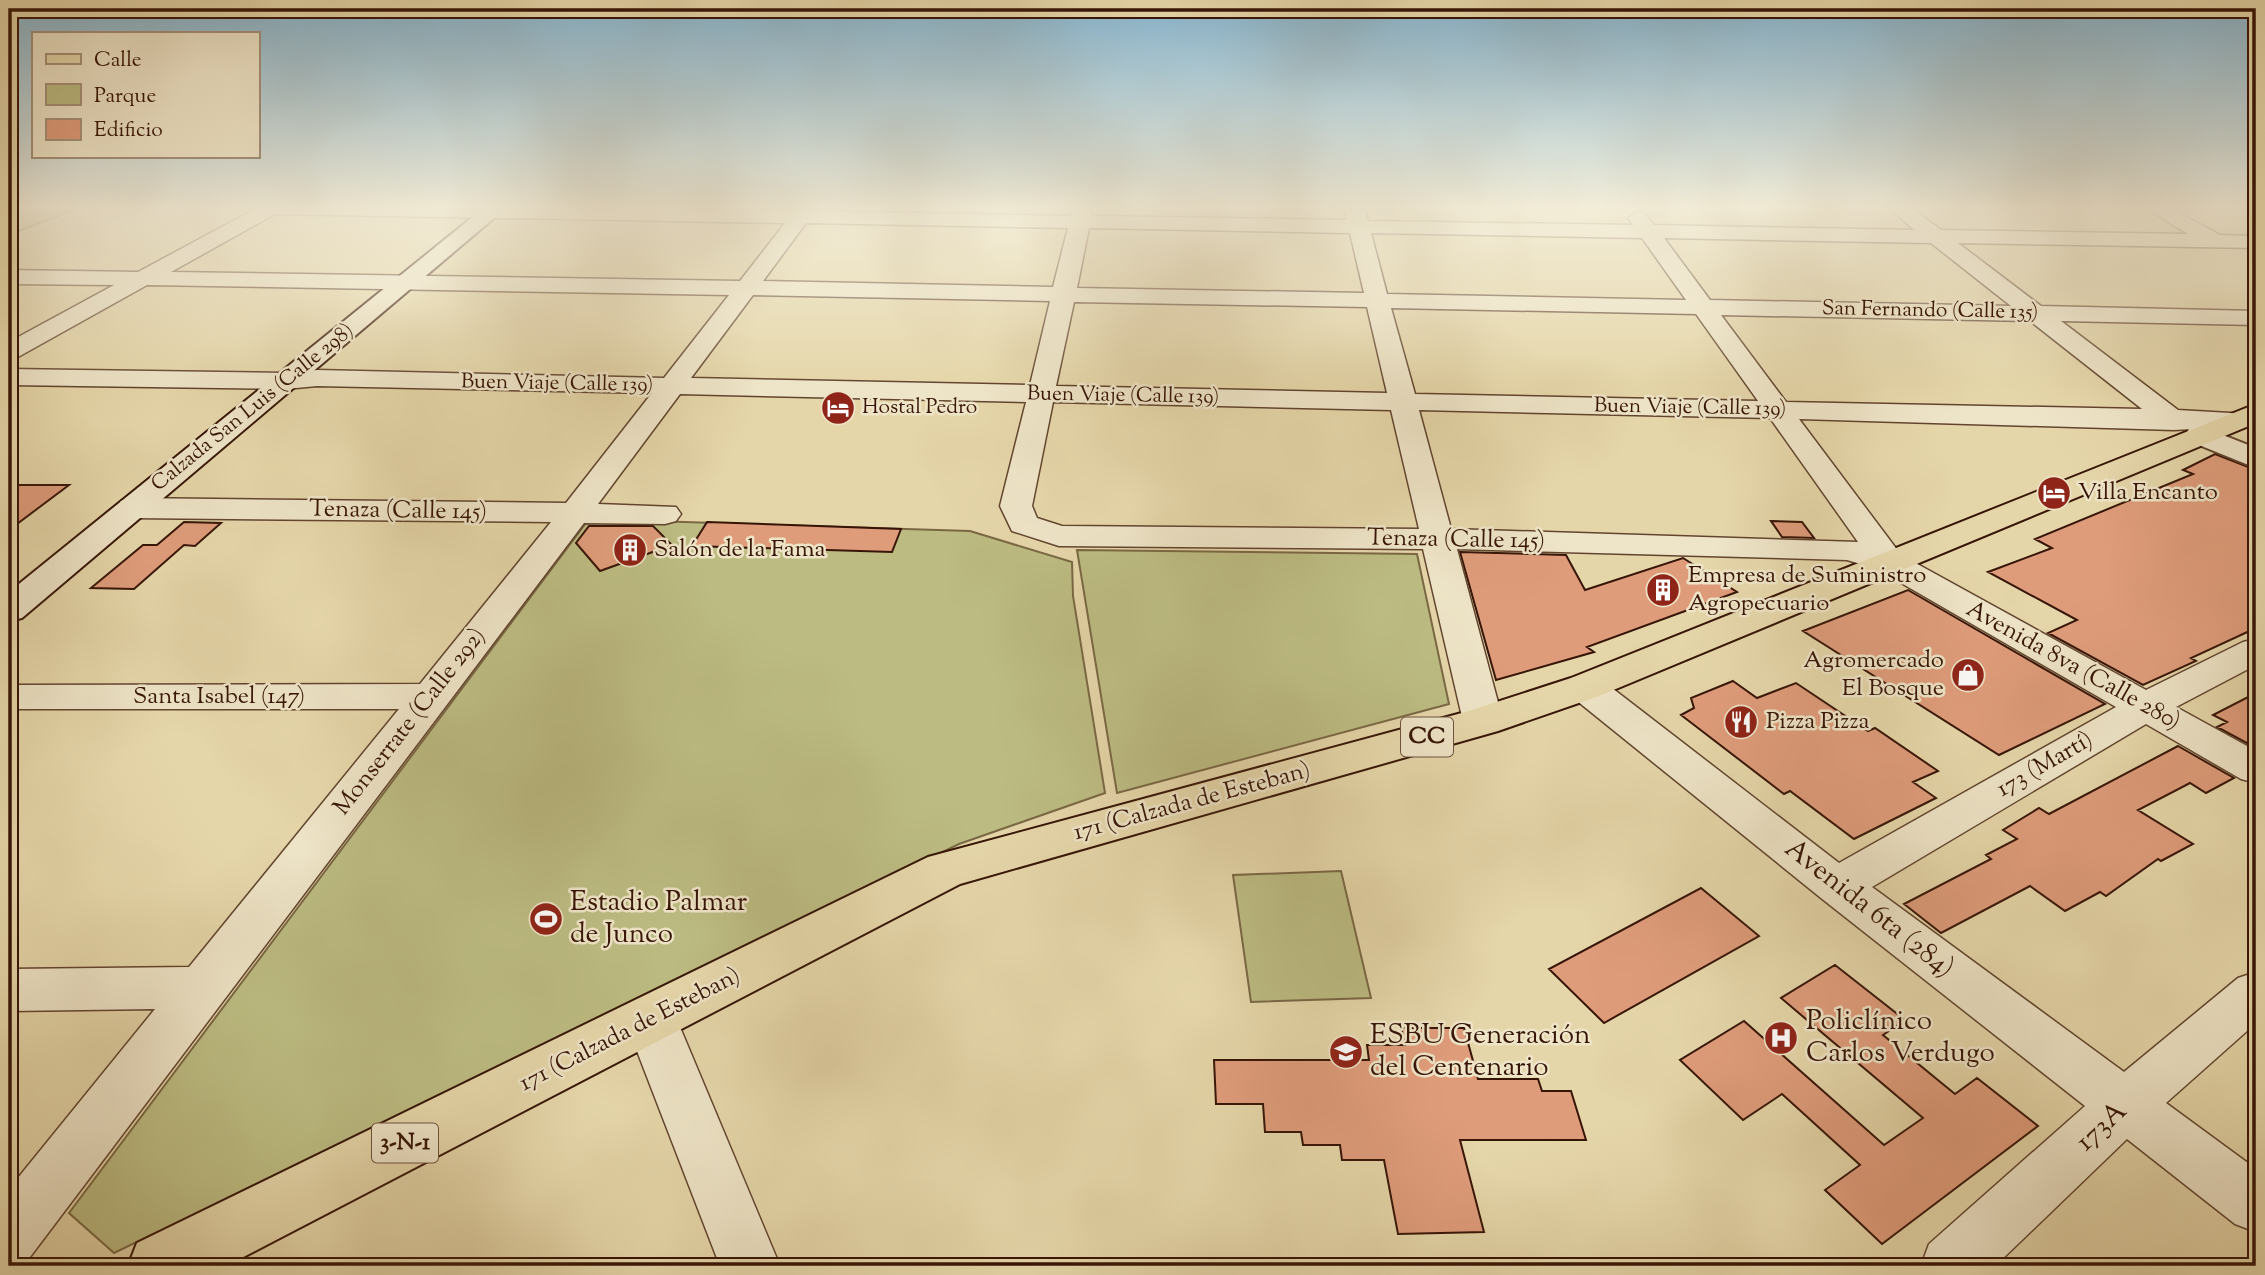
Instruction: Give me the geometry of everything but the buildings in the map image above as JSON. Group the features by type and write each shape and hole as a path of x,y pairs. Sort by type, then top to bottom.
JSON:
{"main road":[{"name":"Calzada San Luis (Calle 298)","path":"9,610 424,266"},
{"name":"171 (Calzada de Esteban)","path":"160,1266 945,870 1483,721 1585,687 1889,562 2184,427 2247,416"},
{"path":"2184,427 2256,459"}],"street":[{"path":"9,352 165,266"},
{"name":"Monserrate (Calle 292)","path":"9,1236 429,696 575,513 763,266"},
{"path":"1041,394 1069,266"},
{"path":"1369,266 1483,721"},
{"path":"1675,266 1889,562"},
{"path":"1976,266 2184,427"},
{"name":"San Fernando (Calle 135)","path":"9,277 405,282 2256,318"},
{"name":"Buen Viaje (Calle 139)","path":"9,377 286,381 317,378 1403,401 1779,410 2184,427"},
{"name":"Tenaza (Calle 145)","path":"1041,394 1016,506 1023,524 1059,536 1439,539 1850,550 1889,562"},
{"name":"Tenaza (Calle 145)","path":"132,508 665,514"},
{"name":"Avenida 8va (Calle 280)","path":"1889,562 2256,769"},
{"name":"173 (Martí)","path":"1837,886 2145,707 2256,650"},
{"name":"Avenida 6ta (284)","path":"1585,687 1837,886 2256,1205"},
{"name":"Santa Isabel (147)","path":"9,697 429,696"},
{"path":"9,990 203,988"},
{"name":"173A","path":"1951,1266 2126,1105 2256,993"},
{"path":"651,1020 750,1266"}],"green space":[{"name":"Estadio Palmar de Junco","path":"589,519 970,531 1072,562 1073,596 1105,793 959,844 114,1253 69,1213"},
{"path":"1077,550 1417,554 1449,704 1117,793"},
{"path":"1341,871 1371,998 1251,1002 1233,875"}],"place":[{"name":"Hostal Pedro","path":"838,408"},
{"name":"Villa Encanto","path":"2054,493"},
{"name":"Salón de la Fama","path":"630,550"},
{"name":"Empresa de Suministro Agropecuario","path":"1663,590"},
{"name":"Agromercado El Bosque","path":"1968,675"},
{"name":"Pizza Pizza","path":"1741,722"},
{"name":"Estadio Palmar de Junco","path":"546,919"},
{"name":"Policlínico Carlos Verdugo","path":"1781,1038"},
{"name":"ESBU Generación del Centenario","path":"1346,1052"}]}
